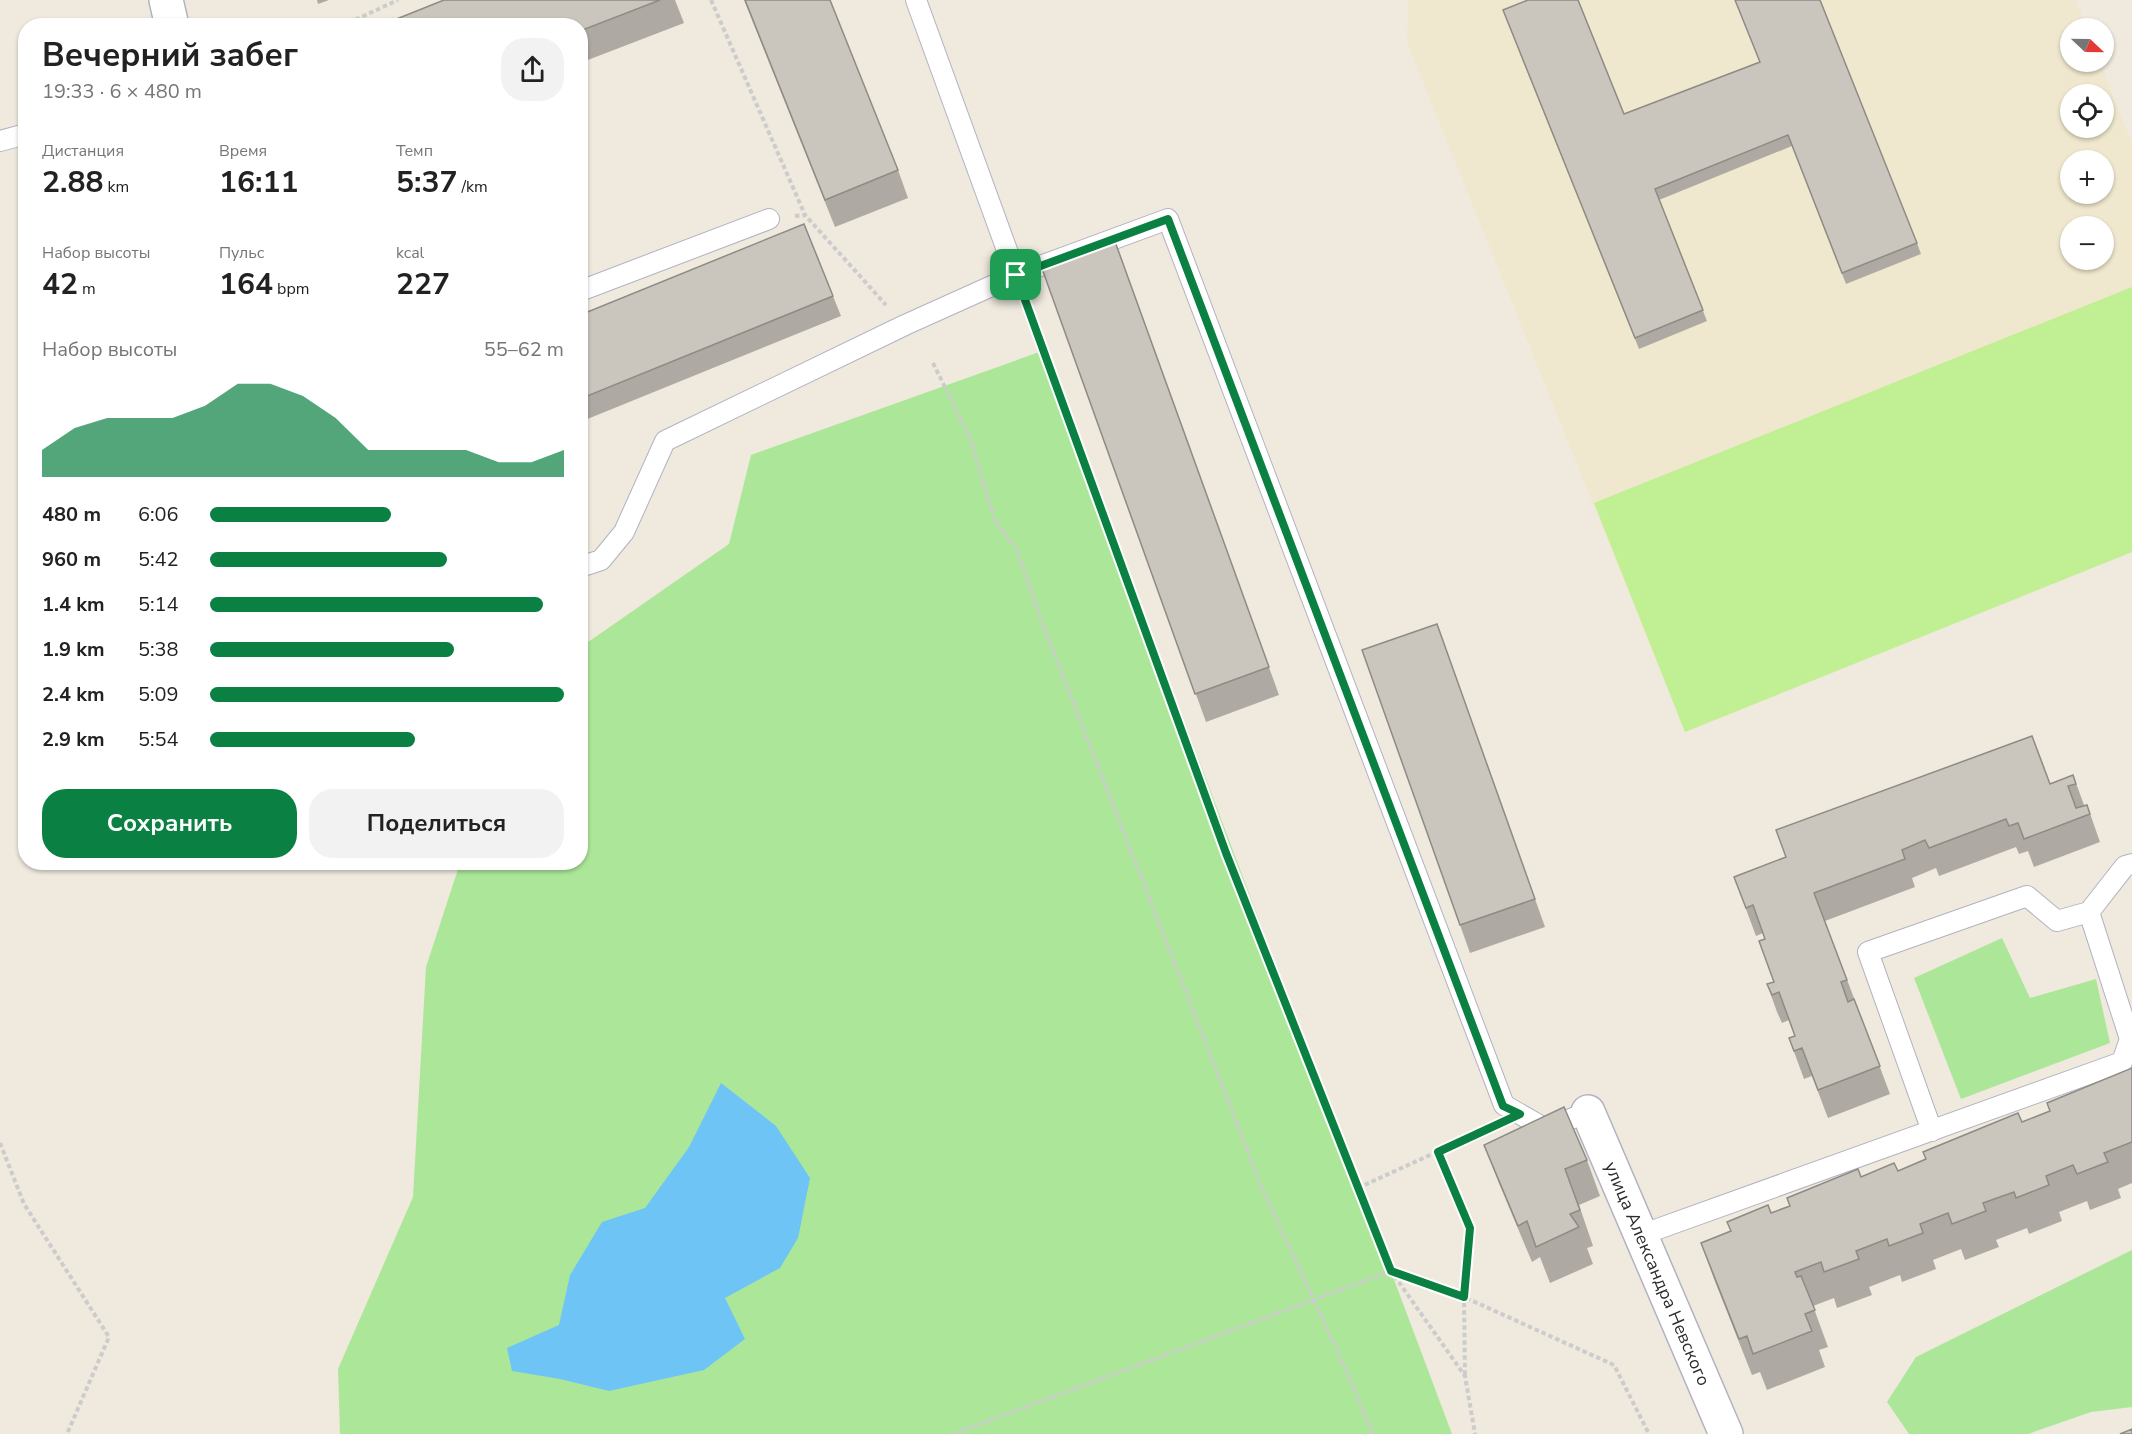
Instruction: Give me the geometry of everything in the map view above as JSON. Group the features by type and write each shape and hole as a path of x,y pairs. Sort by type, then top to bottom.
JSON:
{"street":[{"path":"166,0 170,18"},
{"name":"улица Александра Невского","path":"1588,1112 1726,1434"}],"lane":[{"path":"919,1 1016,275"},
{"path":"0,141 18,136"},
{"path":"588,288 769,219"},
{"path":"588,564 601,560 624,532 666,441 905,325 1016,275 1168,219 1503,1106 1546,1129 1588,1112"},
{"path":"1932,1131 1868,952 2027,896 2057,921 2089,912 2125,866 2132,864"},
{"path":"1641,1235 2122,1062 2130,1039 2089,912"}],"path":[{"path":"359,18 398,0"},
{"path":"711,0 805,215 905,325"},
{"path":"769,219 805,215"},
{"path":"1016,275 1226,853 1391,1271 1465,1376"},
{"path":"933,363 970,438 995,521 1017,550 1040,617 1262,1188 1372,1434"},
{"path":"1358,1188 1520,1114"},
{"path":"0,1143 24,1204 109,1337 67,1434"},
{"path":"1438,1152 1470,1228 1464,1297 1465,1376 1475,1434"},
{"path":"953,1434 1391,1271 1464,1297 1614,1365 1649,1434"},
{"path":"964,1428 966,1434"}],"shaded area":[{"path":"1408,0 2076,0 2083,18 2060,18 2060,72 2104,72 2109,84 2060,84 2060,138 2114,138 2114,98 2132,144 2132,552 1685,732 1407,42"}],"green space":[{"path":"2132,287 2132,552 1685,732 1594,503"},
{"path":"1045,350 1452,1434 340,1434 338,1369 413,1197 426,967 458,870 588,870 588,642 729,544 751,455"},
{"path":"2002,938 2030,998 2096,979 2110,1043 1961,1099 1914,978"},
{"path":"2132,1250 2132,1407 2091,1412 2028,1434 1909,1434 1887,1402 1916,1357"}],"water":[{"path":"721,1083 776,1126 810,1178 798,1238 780,1268 725,1298 745,1339 704,1370 609,1391 560,1379 512,1371 507,1348 559,1325 570,1275 602,1222 645,1208 689,1147"}],"building":[{"path":"444,0 660,0 588,28 588,18 399,18"},
{"path":"745,0 830,0 898,170 825,200"},
{"path":"1528,0 1578,0 1624,114 1760,62 1735,0 1820,0 1917,243 1842,273 1788,135 1655,189 1703,310 1635,338 1503,10"},
{"path":"804,224 833,296 588,396 588,312"},
{"path":"1113,236 1269,667 1195,694 1040,263"},
{"path":"1437,624 1535,899 1460,925 1362,650"},
{"path":"2032,736 2050,784 2073,775 2076,784 2068,786 2076,808 2087,805 2090,814 2024,839 2018,823 2009,826 2006,819 1929,848 1925,840 1902,850 1905,859 1814,893 1847,980 1841,982 1848,1002 1854,999 1880,1066 1818,1090 1802,1048 1794,1051 1789,1038 1795,1036 1779,992 1772,995 1767,984 1774,982 1759,941 1765,939 1753,905 1746,908 1734,877 1786,857 1776,830"},
{"path":"2132,1068 2132,1142 2104,1153 2108,1162 2077,1174 2073,1165 2046,1176 2049,1185 2016,1198 2014,1192 1983,1203 1986,1211 1952,1224 1948,1213 1920,1224 1923,1233 1889,1246 1887,1239 1856,1251 1859,1259 1824,1272 1821,1262 1795,1272 1797,1277 1801,1276 1815,1310 1805,1314 1812,1331 1753,1354 1747,1336 1739,1339 1701,1243 1731,1231 1727,1222 1768,1205 1771,1213 1790,1206 1787,1198 1858,1169 1861,1177 1894,1163 1898,1171 1926,1159 1923,1152 2018,1113 2022,1122 2050,1111 2047,1103"},
{"path":"1564,1107 1587,1160 1565,1169 1580,1210 1570,1214 1579,1227 1536,1247 1527,1221 1518,1226 1484,1145"},
{"path":"2132,1429 2132,1434 2120,1434"}],"route":[{"path":"1168,219 1503,1106 1520,1114 1438,1152 1470,1228 1464,1297 1391,1271 1226,853 1016,275 1168,219"}]}
